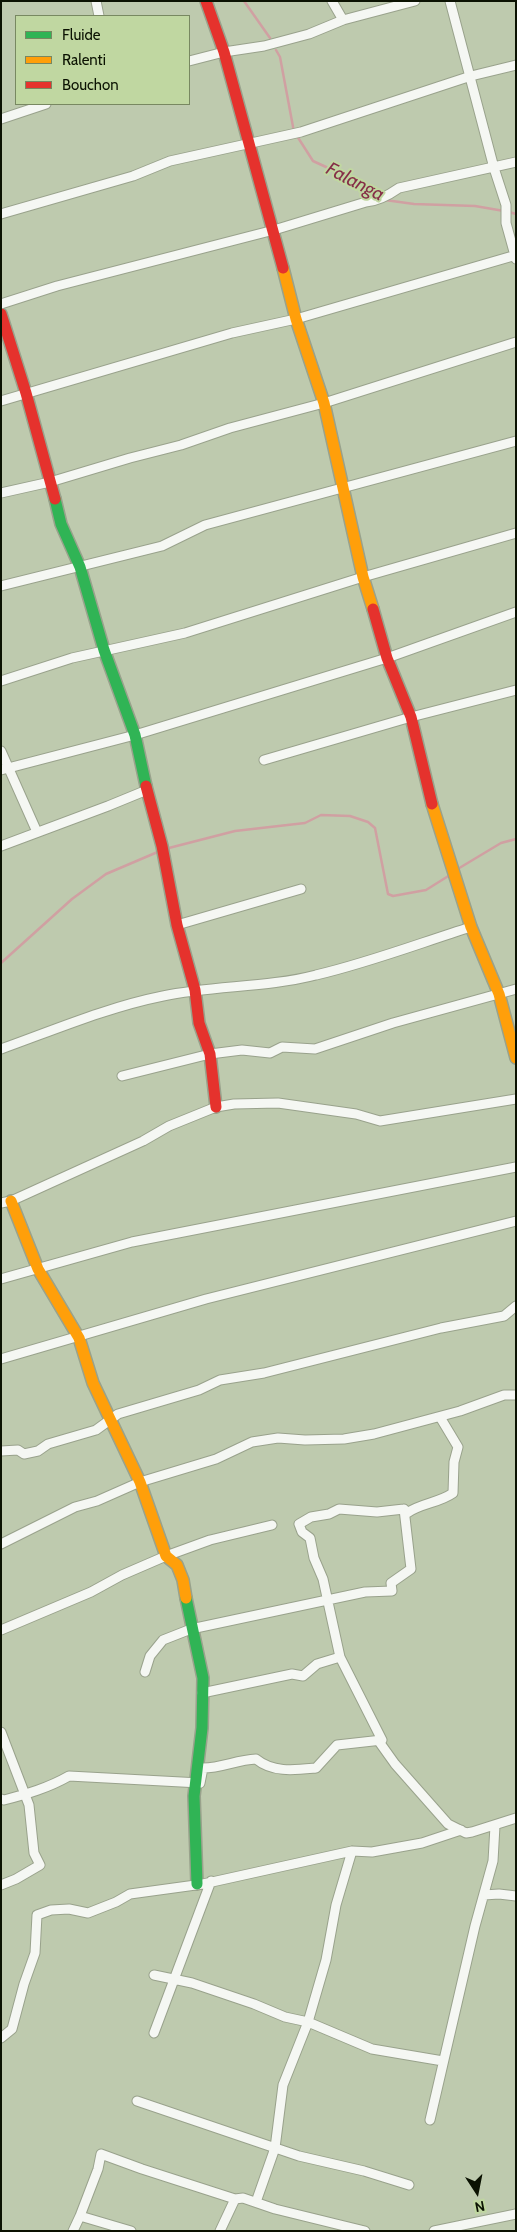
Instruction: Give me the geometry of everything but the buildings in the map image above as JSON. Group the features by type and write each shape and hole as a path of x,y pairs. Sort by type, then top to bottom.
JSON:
{"street":[{"path":"96,1 99,15"},
{"path":"206,1 224,52 248,143 274,230 296,319 324,403 363,577 387,658 411,718 435,816 472,927 499,994 516,1058"},
{"path":"332,1 343,20"},
{"path":"190,61 224,52 264,46 309,34 343,20 415,1"},
{"path":"1,401 232,333 296,319 515,256 506,223 506,205 494,168 450,1"},
{"path":"1,214 132,176 170,161 302,132 471,76 516,66"},
{"path":"1,119 43,105"},
{"path":"1,304 57,286 274,230 374,201 400,188 516,162"},
{"path":"1,314 26,393 60,524 80,567 104,650 135,735 146,790 163,849 177,925 194,990 198,1023 210,1054 216,1107"},
{"path":"1,493 50,482 181,445 230,428 324,403 516,342"},
{"path":"1,586 162,546 205,525 516,441"},
{"path":"1,681 72,658 185,633 363,577 516,534"},
{"path":"4,769 135,735 387,658 516,612"},
{"path":"264,760 516,690"},
{"path":"1,752 4,769 37,832"},
{"path":"1,846 146,790"},
{"path":"177,925 301,889"},
{"path":"1,1049 101,1014 161,996 194,990 251,986 317,975 472,927"},
{"path":"122,1076 210,1054 242,1050 270,1053 282,1047 315,1049 393,1024 516,989"},
{"path":"198,1884 194,1796 202,1728 203,1678 191,1629 183,1580 176,1565 166,1556 140,1482 93,1383 79,1338 38,1269 6,1202 143,1141 170,1126 216,1107 234,1104 278,1104 356,1114 380,1121 516,1099"},
{"path":"1,1279 132,1242 516,1167"},
{"path":"1,1359 79,1338 206,1299 516,1221"},
{"path":"1,1451 18,1450 24,1454 38,1452 48,1444 96,1430 118,1414 199,1390 220,1380 264,1373 441,1328 504,1316 516,1306"},
{"path":"1,1544 75,1507 97,1501 140,1482 216,1459 252,1442 278,1438 305,1440 344,1439 374,1434 440,1417 504,1395 516,1395"},
{"path":"440,1417 458,1447 454,1462 453,1493 446,1499 407,1512 404,1509 377,1512 339,1509 329,1514 311,1517 299,1524 302,1532 310,1538 311,1547 328,1601 340,1657 382,1740 380,1743 395,1764 448,1824 461,1830 472,1832 516,1818"},
{"path":"145,1672 150,1656 163,1640 191,1629 365,1592 392,1591 391,1583 411,1569 404,1509"},
{"path":"1,1630 91,1592 122,1575 166,1556 210,1540 272,1525"},
{"path":"202,1693 292,1674 303,1676 317,1664 340,1657"},
{"path":"1,1732 29,1805 34,1853 40,1865 16,1880 1,1884"},
{"path":"1,1799 24,1795 52,1786 68,1776 200,1783 203,1768 220,1768 238,1761 256,1759 263,1765 288,1771 316,1768 319,1767 337,1745 382,1740"},
{"path":"430,2120 443,2060 493,1861 495,1826"},
{"path":"1,2038 12,2029 35,1952 37,1915 51,1910 69,1909 88,1913 116,1902 130,1894 198,1884 352,1851 372,1852 422,1842 461,1830"},
{"path":"256,2202 275,2148 283,2085 308,2022 326,1960 336,1905 352,1851"},
{"path":"154,2033 211,1881"},
{"path":"484,1895 516,1896"},
{"path":"154,1975 175,1978 254,2004 285,2017 308,2022 372,2048 443,2060"},
{"path":"137,2101 300,2156 364,2171 409,2185"},
{"path":"73,2231 98,2170 100,2154 235,2199 243,2198 275,2209 365,2231"},
{"path":"220,2231 235,2199"},
{"path":"434,2231 516,2214"},
{"path":"80,2216 131,2231"}],"waterway":[{"name":"Falanga","path":"244,1 270,38"},
{"name":"Falanga","path":"276,50 280,57 294,132"},
{"name":"Falanga","path":"297,136 313,161 350,178 368,193 377,197"},
{"name":"Falanga","path":"385,200 414,204 475,206 504,211"},
{"name":"Falanga","path":"509,212 516,214"},
{"path":"165,849 235,831 305,823 321,815 350,816 368,822 375,828 388,894 393,896 426,890 450,875"},
{"path":"456,870 501,843 516,839"},
{"path":"1,963 72,899 106,874 160,851"}],"traffic: fast":[{"path":"55,499 61,524 80,567 104,650 135,735 146,786"},
{"path":"186,1598 203,1678 202,1728 194,1796 197,1884"}],"traffic: slow":[{"path":"283,268 296,319 324,403 363,577 373,609"},
{"path":"432,804 471,927 499,994 516,1058"},
{"path":"11,1201 38,1269 79,1338 93,1383 140,1482 166,1556 177,1565 183,1580 186,1598"}],"traffic: jam":[{"path":"206,1 224,52 283,268"},
{"path":"1,314 26,393 55,499"},
{"path":"373,609 387,658 411,717 432,804"},
{"path":"146,786 162,846 177,925 195,990 199,1023 210,1054 216,1107"}]}
